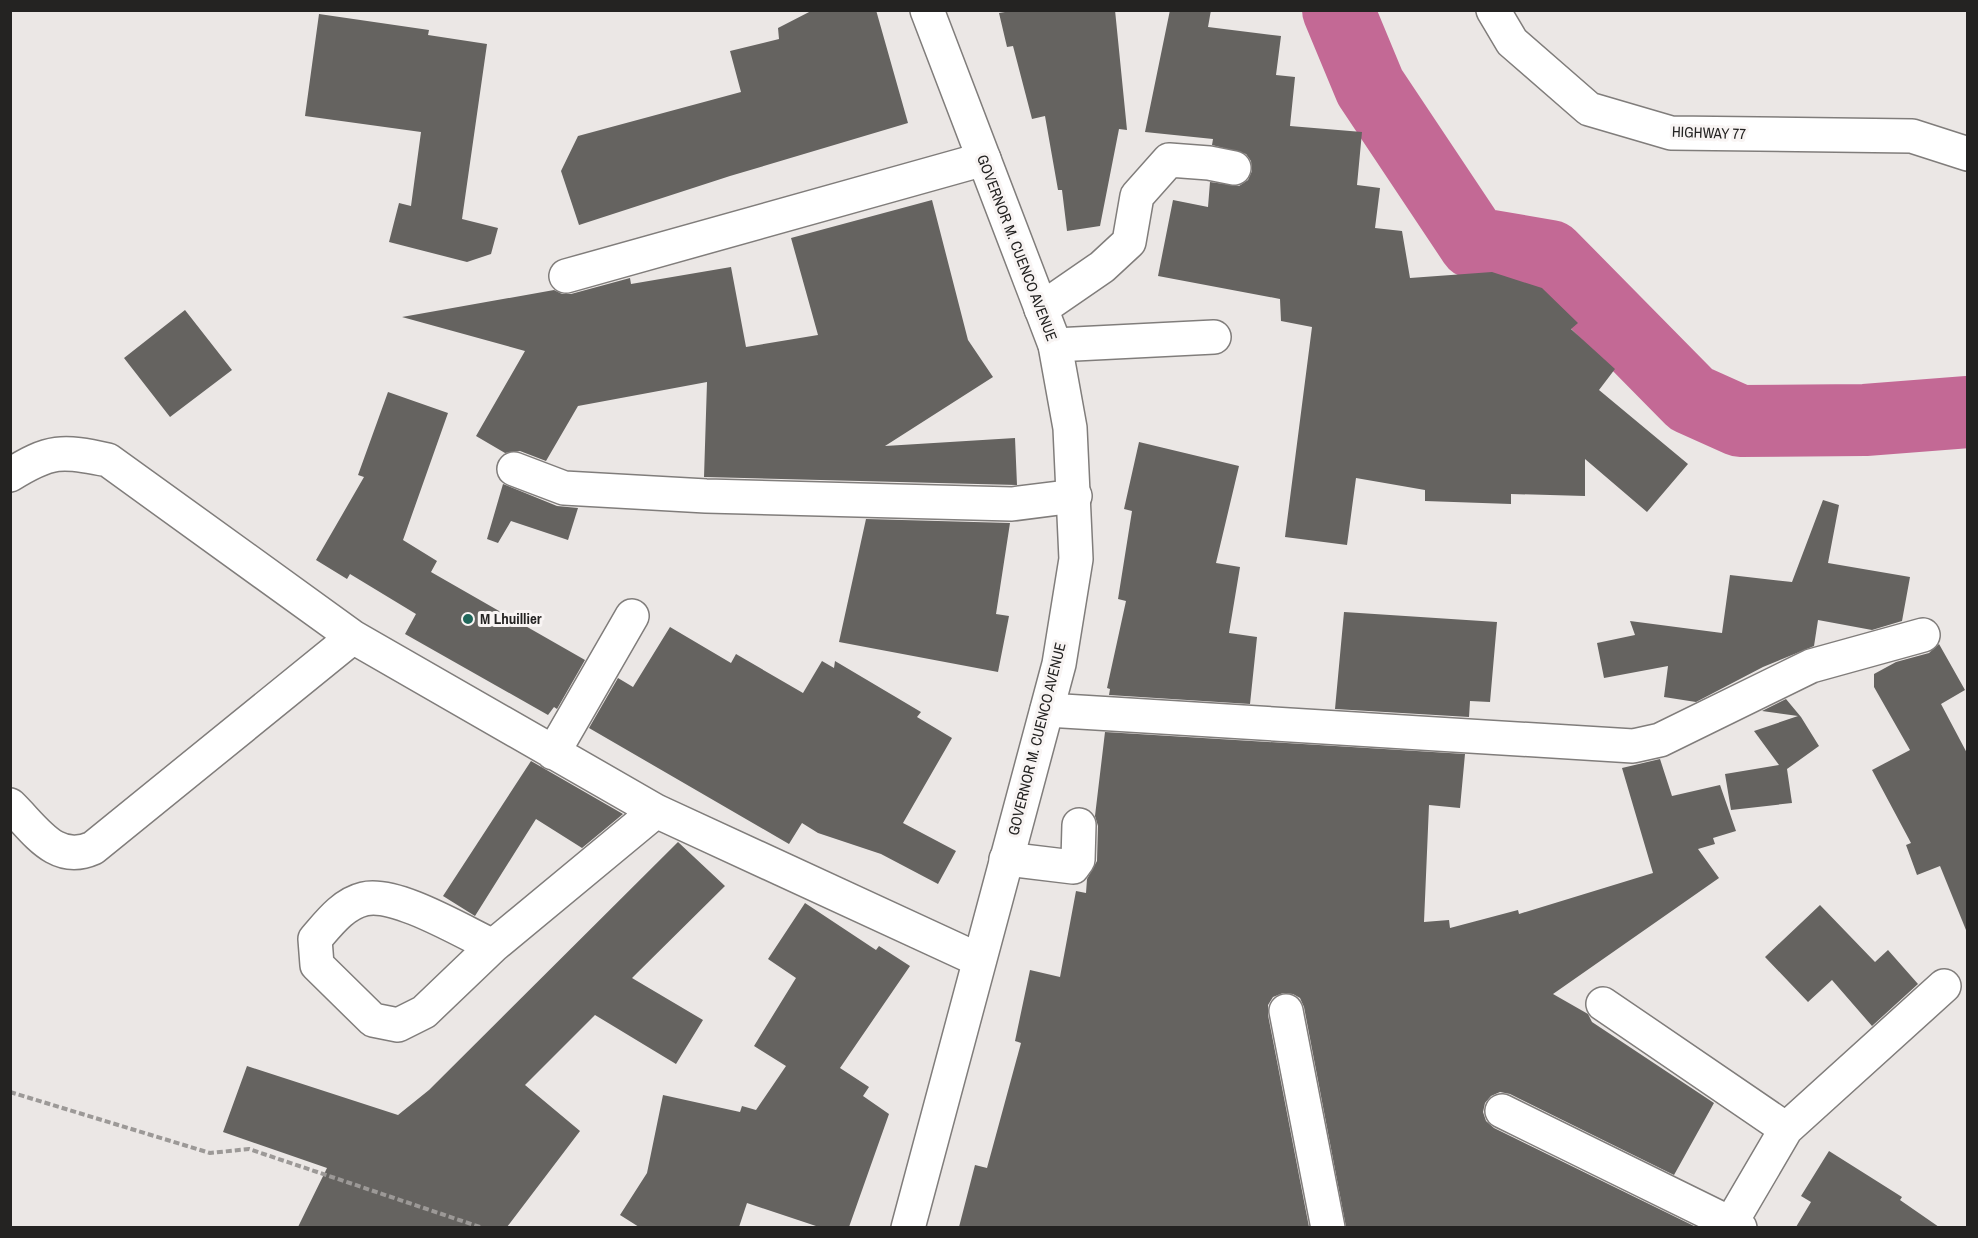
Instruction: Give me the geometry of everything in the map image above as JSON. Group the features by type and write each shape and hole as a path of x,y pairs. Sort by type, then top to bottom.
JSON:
{"street":[{"name":"GOVERNOR M. CUENCO AVENUE","path":"908,1227 1059,664 1076,559 1075,496 1070,428 1055,345 927,10"},
{"name":"HIGHWAY 77","path":"1493,10 1512,42 1589,110 1671,133 1912,136 1968,154"},
{"path":"567,276 984,159"},
{"path":"1041,309 1102,267 1129,242 1137,196 1169,160 1234,168"},
{"path":"1055,345 1214,338"},
{"path":"10,475 44,455 76,453 108,460 352,638 656,811 979,960"},
{"path":"514,469 564,488 706,496 1012,504 1075,496"},
{"path":"554,753 632,616"},
{"path":"1047,710 1633,746 1660,740 1811,666 1923,634"},
{"path":"10,805 58,850 80,854 93,848 352,638"},
{"path":"493,946 399,901 365,898 336,914 315,939 317,965 372,1020 398,1025 424,1012 493,946 656,811"},
{"path":"1006,859 1073,867 1078,860 1079,825"},
{"path":"1502,1111 1733,1226 1786,1129 1944,986"},
{"path":"1603,1004 1786,1129"},
{"path":"1286,1011 1328,1227"}],"path":[{"path":"10,1092 210,1153 249,1149 483,1227"}],"building":[{"path":"813,10 876,10 908,123 730,176 579,225 561,171 578,136 741,92 730,51 779,39 778,28"},
{"path":"1017,10 1115,10 1127,130 1119,129 1100,226 1067,231 1062,190 1058,190 1045,116 1032,119 1013,46 1007,47 999,13"},
{"path":"1170,10 1211,10 1208,27 1281,36 1276,75 1295,77 1290,126 1362,132 1357,185 1380,188 1375,228 1402,231 1410,278 1492,272 1542,288 1578,323 1571,329 1615,369 1599,390 1688,464 1647,512 1585,459 1585,496 1511,494 1511,504 1425,501 1425,490 1356,478 1347,545 1285,537 1312,327 1281,321 1280,299 1158,276 1173,200 1208,207 1210,182 1239,186 1248,180 1252,171 1251,161 1246,154 1212,145 1213,139 1145,132"},
{"path":"319,14 429,30 428,35 487,44 462,219 498,228 491,254 467,262 389,242 399,203 411,206 421,132 305,116"},
{"path":"932,200 968,340 993,377 885,446 1015,438 1017,485 704,477 707,382 578,406 546,461 520,451 505,453 476,436 525,351 402,317 554,290 562,294 571,294 630,278 631,284 731,267 746,347 818,335 791,238"},
{"path":"185,310 232,370 170,417 124,358"},
{"path":"388,392 448,413 403,540 437,561 431,572 585,660 557,709 554,707 548,715 405,634 416,614 350,574 347,579 316,560 364,477 358,475"},
{"path":"1139,442 1239,466 1216,563 1240,567 1229,633 1257,637 1250,704 1109,695 1110,689 1107,688 1126,601 1118,599 1132,511 1124,509"},
{"path":"503,484 557,506 578,508 568,540 511,521 498,543 487,539"},
{"path":"1823,500 1839,505 1828,563 1910,577 1902,621 1872,630 1818,620 1814,646 1763,667 1696,702 1664,697 1668,666 1604,678 1597,643 1635,635 1630,621 1722,633 1730,575 1792,582"},
{"path":"866,519 1010,523 996,614 1009,616 998,672 839,642"},
{"path":"1344,612 1497,622 1490,702 1470,701 1469,717 1335,709"},
{"path":"670,627 731,663 736,654 803,693 822,661 834,668 835,661 921,712 917,717 952,738 903,823 956,851 938,884 881,854 818,833 802,823 789,844 589,728 618,678 633,687"},
{"path":"1939,644 1965,690 1941,704 1968,755 1966,930 1940,866 1917,875 1906,845 1911,843 1872,770 1910,750 1874,687 1874,674 1896,662 1929,653"},
{"path":"1786,699 1801,717 1819,746 1787,769 1792,803 1731,810 1725,774 1779,765 1754,731 1798,716 1762,711"},
{"path":"1105,732 1465,754 1460,808 1429,805 1424,922 1449,920 1450,928 1518,910 1519,914 1653,873 1622,768 1660,759 1672,796 1720,785 1736,831 1713,838 1715,844 1698,849 1719,878 1553,994 1588,1014 1592,1022 1714,1103 1674,1175 1510,1094 1500,1092 1491,1096 1485,1103 1483,1112 1486,1121 1494,1128 1696,1227 1346,1227 1304,1007 1300,998 1293,994 1283,993 1273,997 1268,1005 1268,1015 1309,1227 959,1227 975,1165 987,1168 1021,1043 1015,1041 1030,970 1060,977 1076,891 1086,893 1087,879 1097,861 1098,826 1095,816"},
{"path":"531,761 623,814 582,848 536,819 475,916 443,896"},
{"path":"678,842 725,886 632,978 703,1020 676,1064 595,1015 525,1085 580,1131 507,1227 298,1227 327,1168 223,1132 247,1066 398,1115 429,1090"},
{"path":"805,903 876,950 879,946 910,966 840,1068 869,1087 863,1096 889,1114 849,1227 819,1227 747,1203 739,1227 639,1227 620,1215 647,1173 663,1095 740,1112 742,1106 756,1110 786,1066 754,1046 796,978 768,959"},
{"path":"1820,905 1875,962 1888,950 1918,984 1872,1026 1832,980 1808,1002 1765,957"},
{"path":"1829,1151 1902,1197 1900,1200 1939,1227 1796,1227 1811,1202 1801,1196"}],"waterway":[{"path":"1338,10 1370,87 1474,243 1550,256 1691,399 1740,421 1865,420 1968,412"}],"place":[{"name":"M Lhuillier","path":"468,619"}]}
